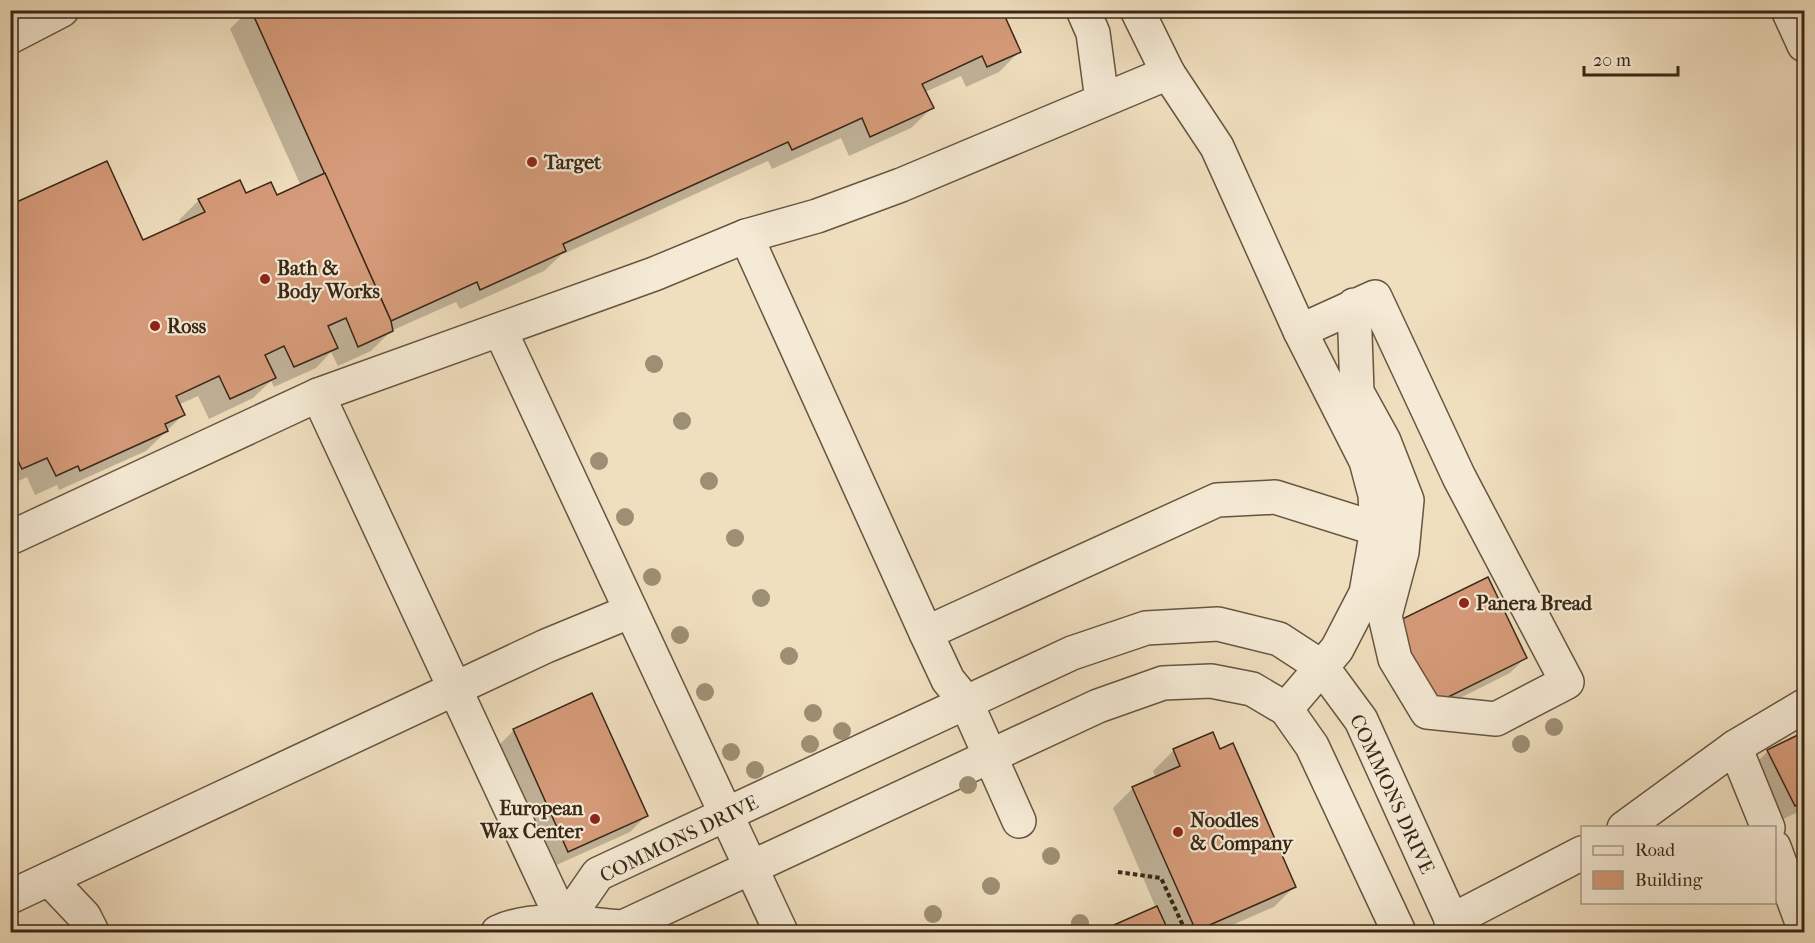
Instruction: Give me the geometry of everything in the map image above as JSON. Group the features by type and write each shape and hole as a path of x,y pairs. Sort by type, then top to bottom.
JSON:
{"street":[{"path":"10,37 62,10"},
{"path":"1083,10 1093,33 1102,100"},
{"path":"1137,10 1168,73 1217,147 1300,331 1366,462 1375,495 1377,529 1366,592 1337,649 1286,709"},
{"path":"1788,10 1804,45"},
{"path":"10,538 318,395 654,274 746,236 817,216 901,185 1168,73"},
{"path":"746,236 926,633 948,680 966,702 1019,821"},
{"path":"1300,331 1354,305 1374,297 1459,477 1567,682 1496,719 1427,712 1395,659 1385,616 1402,552 1407,500 1384,441 1357,392 1354,305"},
{"path":"500,330 781,933"},
{"path":"318,395 564,923"},
{"path":"926,633 1217,500 1275,497 1377,529"},
{"path":"10,897 546,646 631,611"},
{"name":"COMMONS DRIVE","path":"564,923 598,874 1072,653 1146,628 1218,624 1279,639 1322,667 1361,720 1454,927"},
{"path":"498,933 514,926 564,923 623,927 1098,706 1163,683 1211,681 1252,689 1286,709 1312,746 1399,933"},
{"path":"1627,826 1735,747 1804,705"},
{"path":"1735,747 1767,826"},
{"path":"1454,927 1581,854"},
{"path":"1787,859 1804,928"},
{"path":"49,879 84,916 92,933"}],"path":[{"path":"1118,872 1161,878 1186,933"},
{"path":"1210,933 1220,928 1229,933"}],"building":[{"name":"Target","path":"251,10 1002,10 1021,52 987,67 982,56 922,84 934,108 870,137 862,118 792,150 788,142 563,244 566,251 480,290 477,282 391,321"},
{"path":"107,161 143,240 205,212 198,199 240,180 246,193 271,182 277,195 325,173 391,321 393,331 358,347 346,318 328,326 338,348 294,367 284,346 265,355 276,378 230,399 219,376 176,396 185,415 165,424 168,431 80,471 78,466 56,476 47,458 22,469 17,459 10,462 10,205"},
{"path":"1488,577 1527,658 1434,704 1394,623"},
{"path":"592,693 648,816 568,852 513,729"},
{"path":"1213,732 1220,749 1233,743 1296,887 1196,931 1132,787 1180,766 1173,749"},
{"path":"1804,732 1804,802 1795,806 1767,750"},
{"path":"1157,906 1169,932 1098,932"}],"place":[{"name":"Target","path":"532,162"},
{"name":"Bath & Body Works","path":"265,279"},
{"name":"Ross","path":"155,326"},
{"name":"Panera Bread","path":"1464,603"},
{"name":"European Wax Center","path":"595,819"},
{"name":"Noodles & Company","path":"1178,832"}]}
